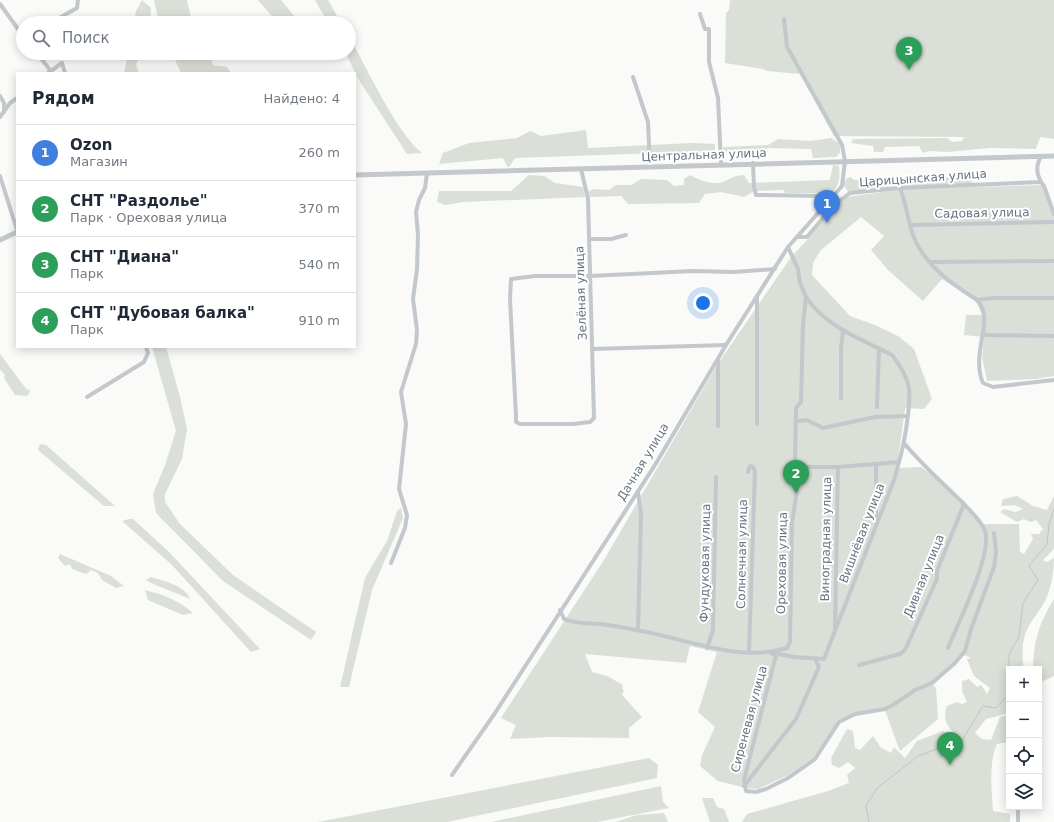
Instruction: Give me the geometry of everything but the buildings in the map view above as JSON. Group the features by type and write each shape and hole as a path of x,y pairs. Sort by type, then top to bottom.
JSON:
{"street":[{"path":"63,16 77,8 78,0"},
{"path":"0,4 16,26"},
{"path":"700,14 705,29 710,29 709,62 711,76 718,98 721,164"},
{"path":"784,20 788,47 842,145 845,161"},
{"path":"41,60 49,72 62,63 66,72"},
{"path":"633,77 648,122 650,166"},
{"path":"0,96 4,103 4,113"},
{"path":"0,117 10,103 16,99"},
{"path":"1041,156 1037,165 1036,174 1044,186 1054,214"},
{"name":"Центральная улица","path":"356,175 1054,156"},
{"name":"Дачная улица","path":"452,775 495,713 560,610 638,492 718,358 788,247 842,186 845,161"},
{"path":"753,163 754,188 756,195 766,197 824,196 831,198"},
{"name":"Зелёная улица","path":"581,169 588,199 594,418 590,422 573,424 520,424 516,422 510,299 512,279 516,277 535,276 590,276"},
{"path":"391,563 405,528 406,515 399,489 406,424 401,392 416,344 417,330 413,299 417,269 418,235 416,212 419,200 426,188 427,173"},
{"path":"0,176 16,228"},
{"name":"Царицынская улица","path":"797,237 807,236 833,206 850,193 900,188 1041,182"},
{"path":"900,188 913,235 920,249 944,277 977,300 983,307 983,333 980,359 981,378 983,383 993,387 1054,380"},
{"name":"Садовая улица","path":"911,225 1054,222"},
{"path":"0,240 16,232"},
{"path":"589,239 610,239 626,235"},
{"name":"Ореховая улица","path":"560,610 564,619 571,622 602,624 638,630 707,648 771,653 787,648 790,642 792,523 798,483 796,408 801,402 803,324 806,297 800,283 798,269 788,247"},
{"path":"930,262 1054,261"},
{"path":"590,276 693,271 734,272 775,269"},
{"path":"757,424 758,296"},
{"path":"806,297 815,310 827,321 892,355 904,376 909,389 904,443 899,462"},
{"path":"977,300 993,298 1054,298"},
{"path":"841,398 841,348 843,330"},
{"path":"983,333 990,336 1054,336"},
{"path":"592,349 726,345"},
{"path":"87,397 144,362 148,353 146,348"},
{"path":"877,406 879,348"},
{"path":"718,358 718,426"},
{"path":"796,421 807,420 823,428 875,417 906,416"},
{"path":"904,443 918,460 934,473 964,504 980,522 986,532 986,546 978,575 948,648"},
{"name":"Вишнёвая улица","path":"815,658 824,659 876,522 894,480 899,462 838,467"},
{"path":"876,464 876,522"},
{"name":"Солнечная улица","path":"748,472 750,466 753,467 755,471 749,652"},
{"name":"Виноградная улица","path":"797,467 838,467 835,629"},
{"name":"Фундуковая улица","path":"707,648 713,630 716,477"},
{"path":"638,492 641,514 638,630"},
{"name":"Дивная улица","path":"859,665 900,654 905,650 937,579 937,571 964,504"},
{"path":"771,653 794,658 815,658 819,667 796,719 745,789 756,792 788,778 815,759 839,722 855,714 885,709 893,705 915,690 932,683 955,663 965,651 970,630 994,567 996,552 994,533"},
{"name":"Сиреневая улица","path":"745,789 744,780 759,717 776,656 771,653"},
{"path":"1018,810 1018,822"}],"shaded area":[{"path":"142,0 151,8 150,16 135,16"},
{"path":"154,0 187,0 190,16 157,16"},
{"path":"258,0 281,0 294,16 272,16"},
{"path":"315,0 328,0 337,16 324,16"},
{"path":"730,0 1054,0 1054,139 1040,137 1036,149 990,148 947,152 929,151 923,153 919,146 885,147 883,152 874,152 873,146 851,143 853,139 947,138 952,142 962,141 964,137 834,136 800,74 767,71 763,69 725,63 726,13 729,10"},
{"path":"356,49 392,115 412,143 422,153 407,154 355,72 349,60 356,60"},
{"path":"127,60 138,60 136,64 139,72 124,72"},
{"path":"175,60 211,60 213,65 227,67 230,72 181,72"},
{"path":"586,130 588,148 692,143 715,144 715,151 515,158 509,167 503,158 439,164 443,153 469,143 517,138 530,131 541,136"},
{"path":"831,138 840,144 840,153 836,157 813,158 811,149 769,148 755,152 725,152 722,147 768,145 778,139 811,141"},
{"path":"833,165 839,166 839,177 837,187 832,193 785,193 784,190 754,191 744,197 721,192 705,194 699,203 628,204 621,196 590,197 588,192 593,189 609,190 616,185 631,185 641,179 667,180 674,186 684,185 684,179 690,175 711,183 719,183 744,175 749,183 830,180"},
{"path":"529,175 544,176 555,183 583,187 585,197 463,202 445,205 437,202 439,191 511,191"},
{"path":"851,177 854,180 961,177 974,181 970,184 848,192 843,184 847,178"},
{"path":"1044,185 1054,216 1054,376 1036,379 987,381 982,357 984,337 964,335 966,315 982,315 976,301 942,279 923,301 888,270 871,250 884,236 861,217 821,250 813,263 812,275 850,316 875,325 898,336 914,349 932,399 924,409 905,408 897,468 921,467 939,480 981,524 1019,524 1020,552 1024,554 1033,539 1031,534 1039,534 1043,529 1036,520 1030,522 1024,519 1017,522 1000,512 1004,509 1015,512 1023,509 1015,505 1001,506 1003,499 1017,496 1033,506 1047,510 1054,496 1054,549 1043,560 1047,562 1054,558 1053,575 1045,601 1025,634 1022,652 1024,666 1006,666 1006,714 986,719 975,733 982,739 991,740 1000,717 1006,716 1006,742 997,744 992,760 991,777 993,811 1010,814 1010,822 742,822 747,814 828,791 849,783 847,775 855,768 848,762 839,768 832,765 831,758 847,729 853,731 855,748 860,750 873,736 881,748 891,753 894,747 905,758 917,741 943,731 947,734 954,733 947,724 945,714 947,706 957,702 962,704 967,702 962,691 962,681 969,679 977,687 981,685 987,694 990,688 974,676 967,659 971,658 964,655 933,685 936,688 938,719 900,751 884,708 856,713 840,719 814,757 788,775 758,789 746,788 718,781 700,766 702,755 715,727 698,712 717,652 690,646 686,663 585,654 592,672 607,676 623,685 622,688 624,691 622,695 642,717 629,728 629,738 550,737 510,739 516,725 501,718 604,560 717,365 791,257 809,238 821,221 846,197 905,189"},
{"path":"152,348 166,348 187,429 182,459 165,494 165,502 180,524 233,575 316,632 311,640 223,581 156,513 153,494 165,465 176,431"},
{"path":"0,354 27,390 29,389 30,392 27,396 15,395 4,378 5,375 0,369"},
{"path":"40,444 46,445 115,506 104,506 38,450"},
{"path":"401,508 403,518 372,590 349,687 340,687 365,578 387,541 397,511"},
{"path":"133,519 169,552 260,649 251,652 172,565 122,521"},
{"path":"60,554 111,576 124,586 116,588 102,580 98,573 91,570 86,574 72,569 70,564 65,566 58,558"},
{"path":"151,577 179,587 190,599 146,580"},
{"path":"145,590 170,598 193,613 183,615 148,600"},
{"path":"1054,599 1054,676 1042,682 1042,666 1033,666 1036,640 1045,616"},
{"path":"649,758 658,765 657,778 447,822 318,822"},
{"path":"661,786 663,802 669,808 597,822 491,822"},
{"path":"702,798 713,798 717,807 724,809 729,822 710,822"},
{"path":"664,813 668,822 615,822 637,815"}],"waterway":[{"path":"1009,666 1009,654 1019,637 1023,603 1038,580 1029,566 1047,544 1049,524 1054,509"},
{"path":"869,822 866,806 877,788 918,756 963,739 983,706 996,708 1006,697"}],"place":[{"name":"СНТ \"Диана\"","path":"909,70"},
{"name":"Ozon","path":"827,223"},
{"name":"СНТ \"Раздолье\"","path":"796,493"},
{"name":"СНТ \"Дубовая балка\"","path":"950,765"}]}
